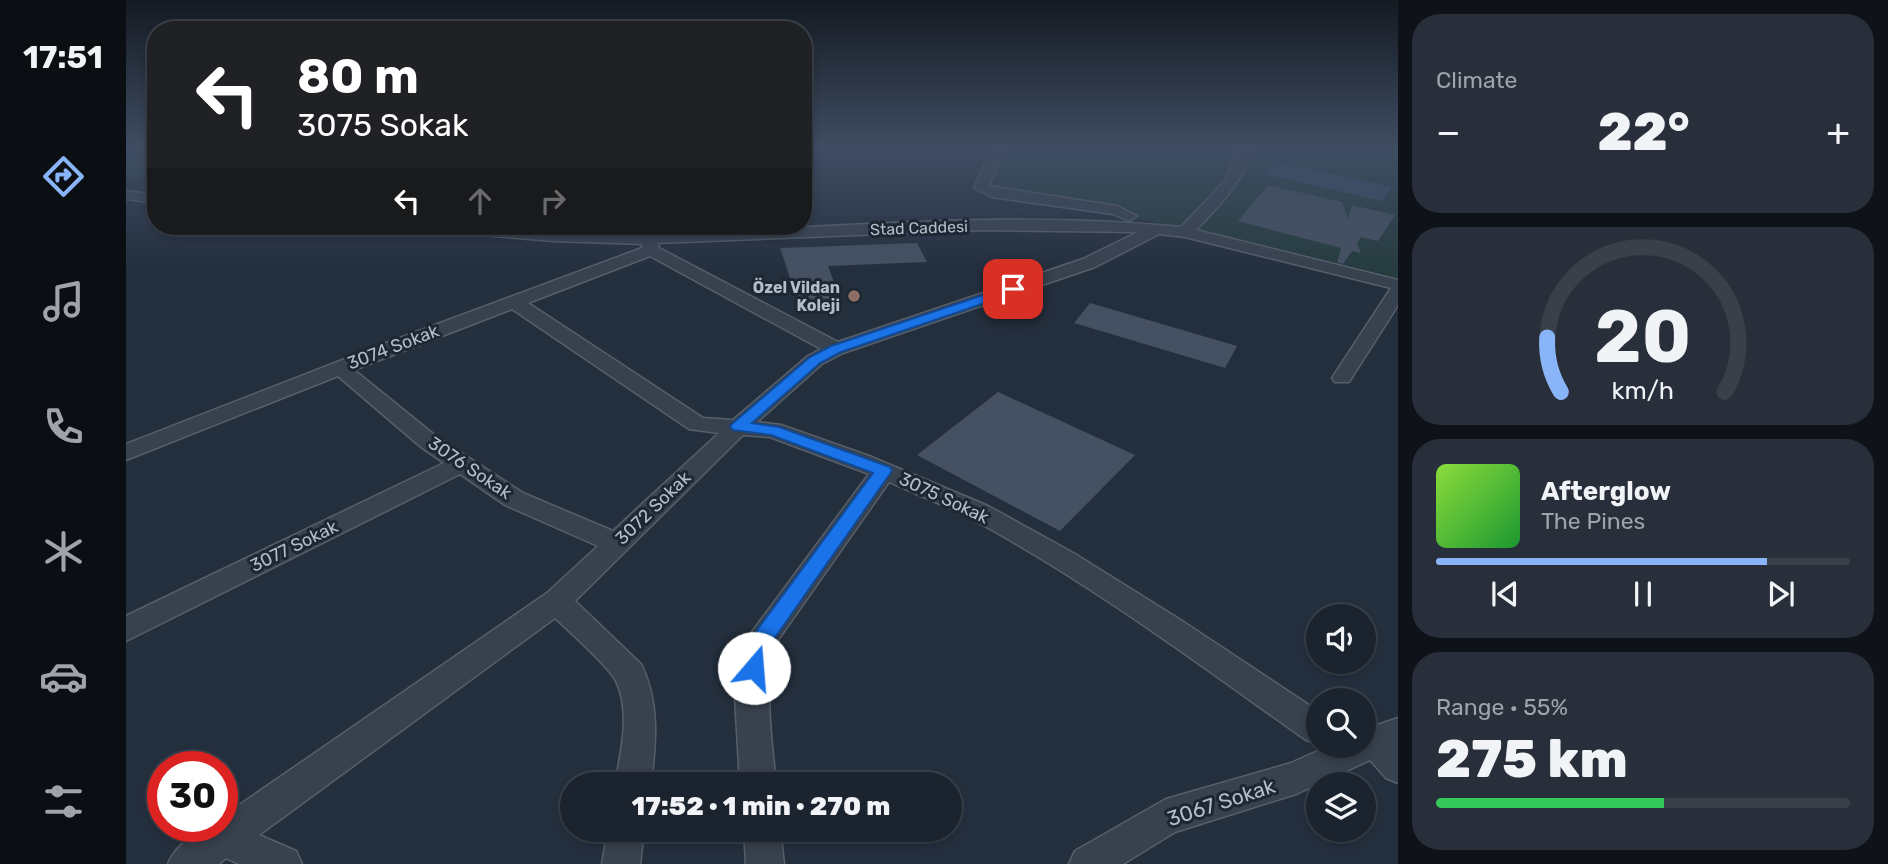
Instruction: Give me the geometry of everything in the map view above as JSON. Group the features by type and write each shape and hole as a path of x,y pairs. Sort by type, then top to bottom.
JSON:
{"street":[{"path":"984,189 992,193 1117,210 1158,228"},
{"path":"1185,232 1224,189"},
{"path":"126,195 147,198"},
{"name":"Stad Caddesi","path":"542,235 650,245 1059,223 1158,228 1185,232 1398,285"},
{"name":"3072 Sokak","path":"238,830 557,601 738,426 815,360 836,349 1089,263 1158,228"},
{"path":"650,245 836,349"},
{"name":"3074 Sokak","path":"126,453 650,245"},
{"path":"1342,378 1398,291"},
{"name":"3075 Sokak","path":"513,301 697,425 774,430 884,471 979,512 1065,561 1169,627 1306,721"},
{"name":"3076 Sokak","path":"340,368 429,442 514,499 616,543"},
{"name":"3077 Sokak","path":"126,629 461,464"},
{"path":"757,772 751,696 754,668 764,636 884,471"},
{"path":"557,601 630,673 638,702 640,736 635,772"},
{"path":"1376,750 1398,767"},
{"name":"3067 Sokak","path":"1093,863 1166,817 1296,778 1336,758"},
{"name":"3072 Sokak","path":"187,864 220,842"},
{"path":"232,842 283,864"},
{"path":"621,864 624,842"},
{"path":"763,842 765,864"}],"green space":[{"path":"1000,189 1398,189 1398,285 1172,226"}],"water":[{"path":"1331,189 1390,189 1382,201"}],"building":[{"path":"1264,189 1287,189 1342,202 1348,219 1352,205 1395,215 1378,241 1361,237 1357,243 1361,253 1352,251 1343,264 1337,262 1341,248 1238,221"},
{"path":"917,243 927,262 828,266 843,307 801,310 780,248"},
{"path":"1090,303 1237,346 1225,368 1074,323"},
{"path":"998,392 1135,455 1060,531 917,455"}],"place":[{"name":"Özel Vildan Koleji","path":"854,296"}],"route":[{"path":"754,668 764,636 884,471 774,430 738,426 815,360 836,349 1013,289"}]}
